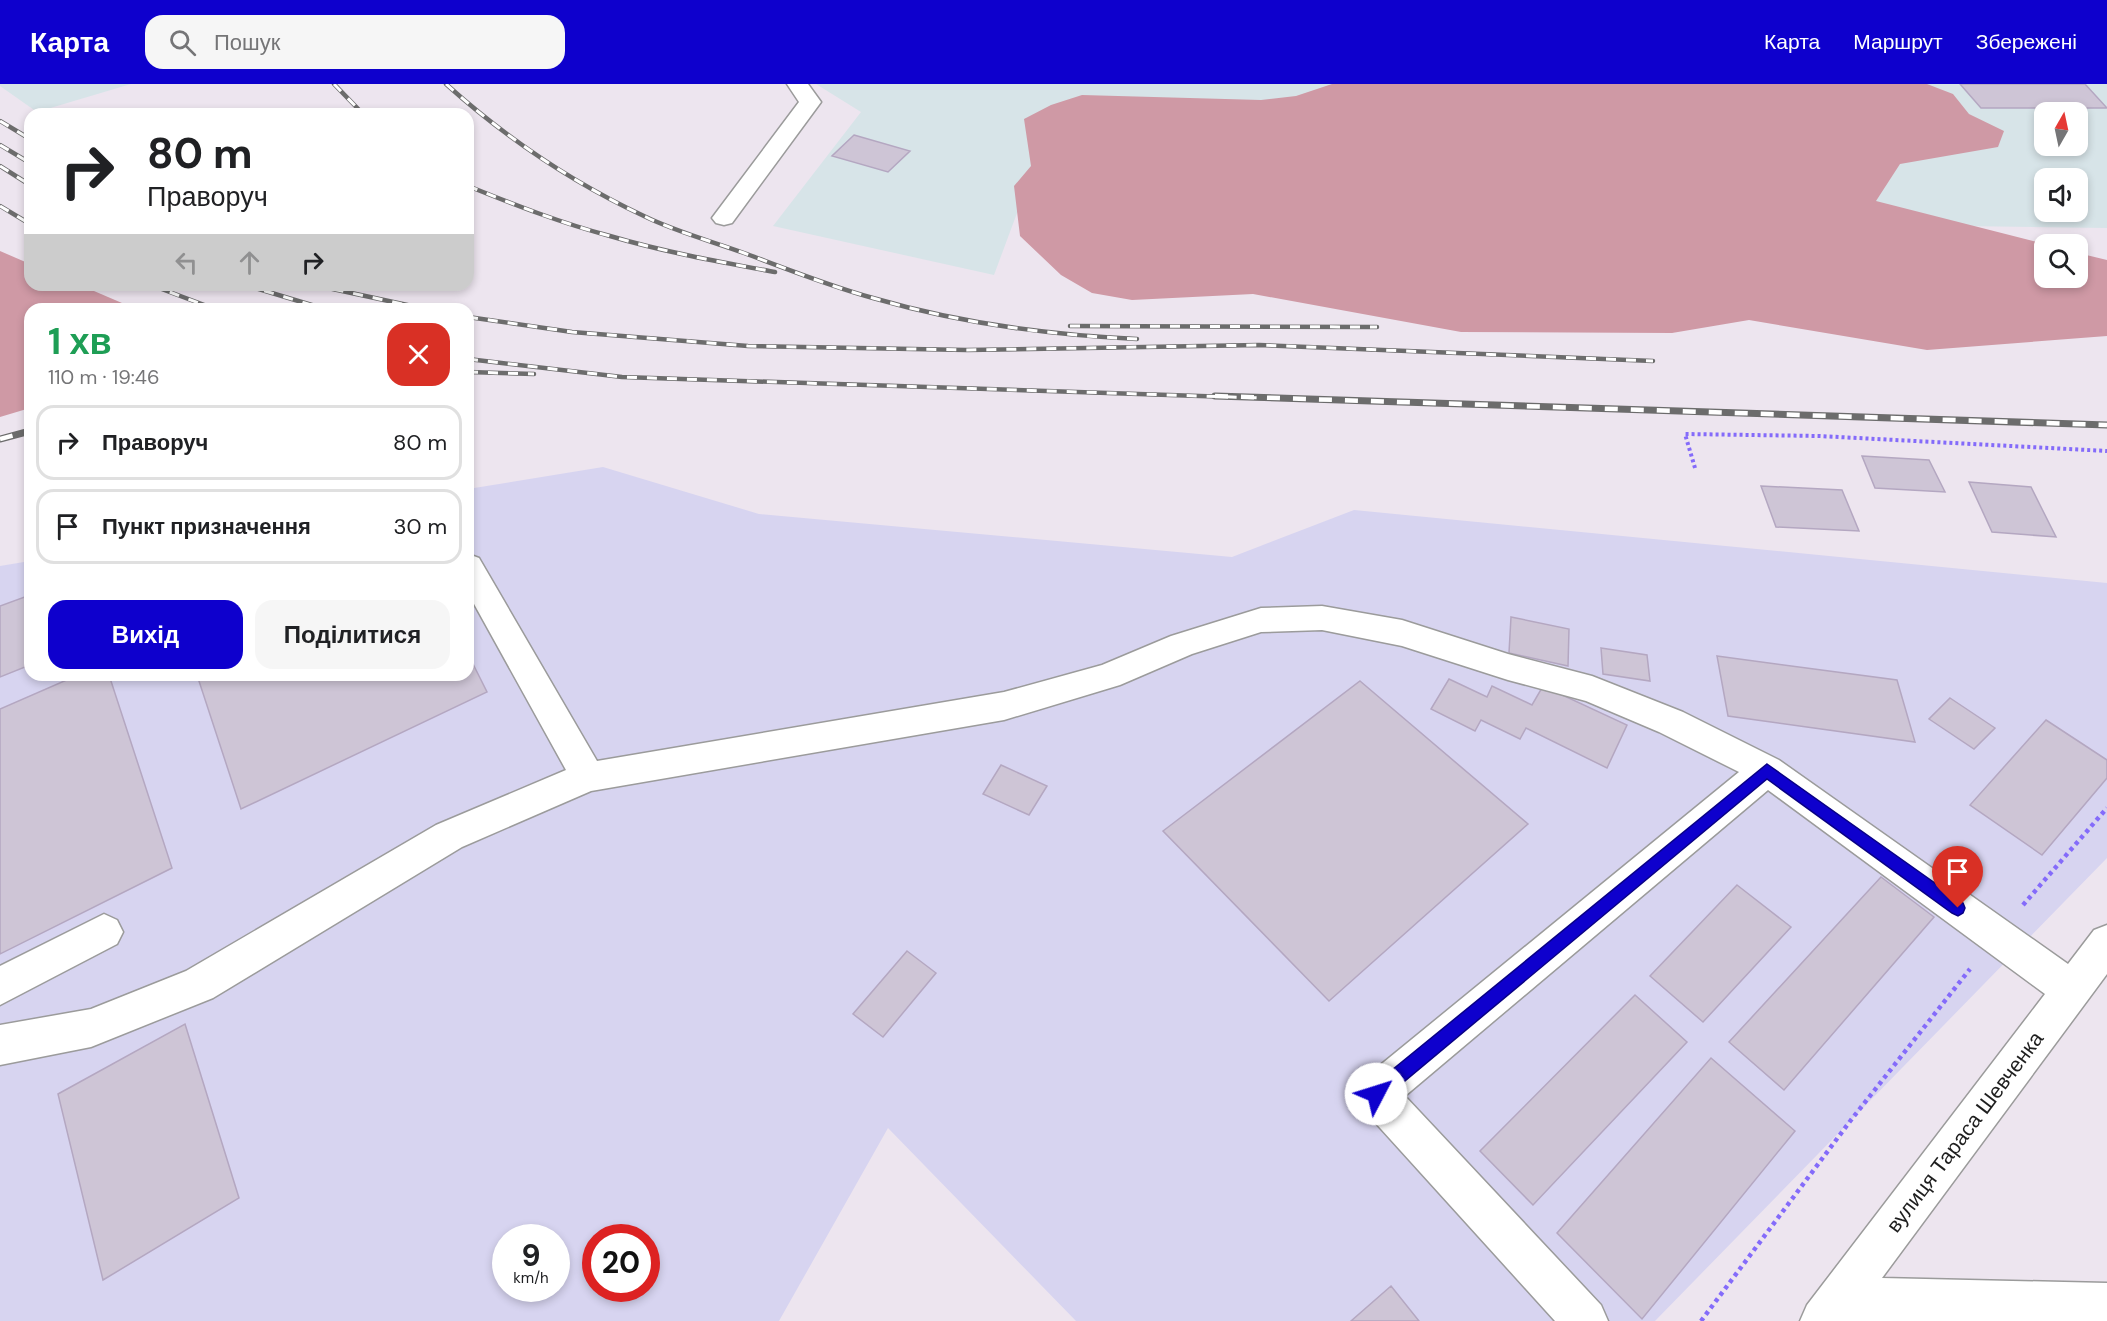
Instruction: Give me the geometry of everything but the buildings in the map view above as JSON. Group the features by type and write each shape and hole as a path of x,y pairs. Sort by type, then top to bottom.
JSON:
{"street":[{"path":"724,219 810,102 797,84"},
{"path":"474,577 588,777"},
{"path":"0,1045 91,1028 199,986 449,836 588,777 1004,706 1108,676 1182,645 1261,620 1322,618 1402,633 1508,667 1592,689 1671,722 1767,770 2070,989"},
{"path":"1585,1321 1376,1094 1767,770"},
{"path":"0,986 104,932"},
{"name":"вулиця Тараса Шевченка","path":"1831,1310 2070,989 2107,943"},
{"path":"1831,1310 2107,1305"}],"path":[{"path":"1695,468 1684,434 1819,436 2107,451"},
{"path":"1701,1321 1851,1120 1996,936 2107,808"}],"shaded area":[{"path":"0,84 131,84 50,108 31,108"},
{"path":"816,84 2107,84 2107,228 1017,213 994,275 773,226 861,112"},
{"path":"1332,84 1927,84 1953,94 1969,114 2004,131 1998,147 1900,164 1876,201 2034,241 2034,288 2088,288 2088,255 2107,260 2107,336 1927,350 1749,320 1672,333 1461,332 1253,294 1132,300 1092,293 1061,275 1020,236 1014,186 1031,166 1024,119 1051,105 1082,95 1261,100 1296,96"},
{"path":"0,251 24,261 24,291 94,291 122,303 24,303 24,410 0,417"},
{"path":"603,467 759,514 1232,557 1354,510 2107,583 2107,858 1655,1321 1076,1321 888,1128 779,1321 0,1321 0,566 24,562 24,681 474,681 474,488"}],"railway":[{"path":"334,84 357,108"},
{"path":"446,84 474,108"},
{"path":"474,108 541,158 619,204 682,232 808,277 905,307 971,321 1037,331 1137,339"},
{"path":"0,121 24,135"},
{"path":"0,145 24,159"},
{"path":"0,166 24,181"},
{"path":"474,188 521,207 630,242 775,272"},
{"path":"0,206 24,220"},
{"path":"167,291 199,303"},
{"path":"265,291 305,303"},
{"path":"342,291 398,303"},
{"path":"474,318 572,332 748,346 967,350 1259,345 1653,361"},
{"path":"1070,326 1377,327"},
{"path":"474,360 622,377 1261,398"},
{"path":"474,372 534,374"},
{"path":"1215,396 2107,425"},
{"path":"0,439 24,433"}],"route":[{"path":"1376,1094 1767,770 1958,908"}]}
